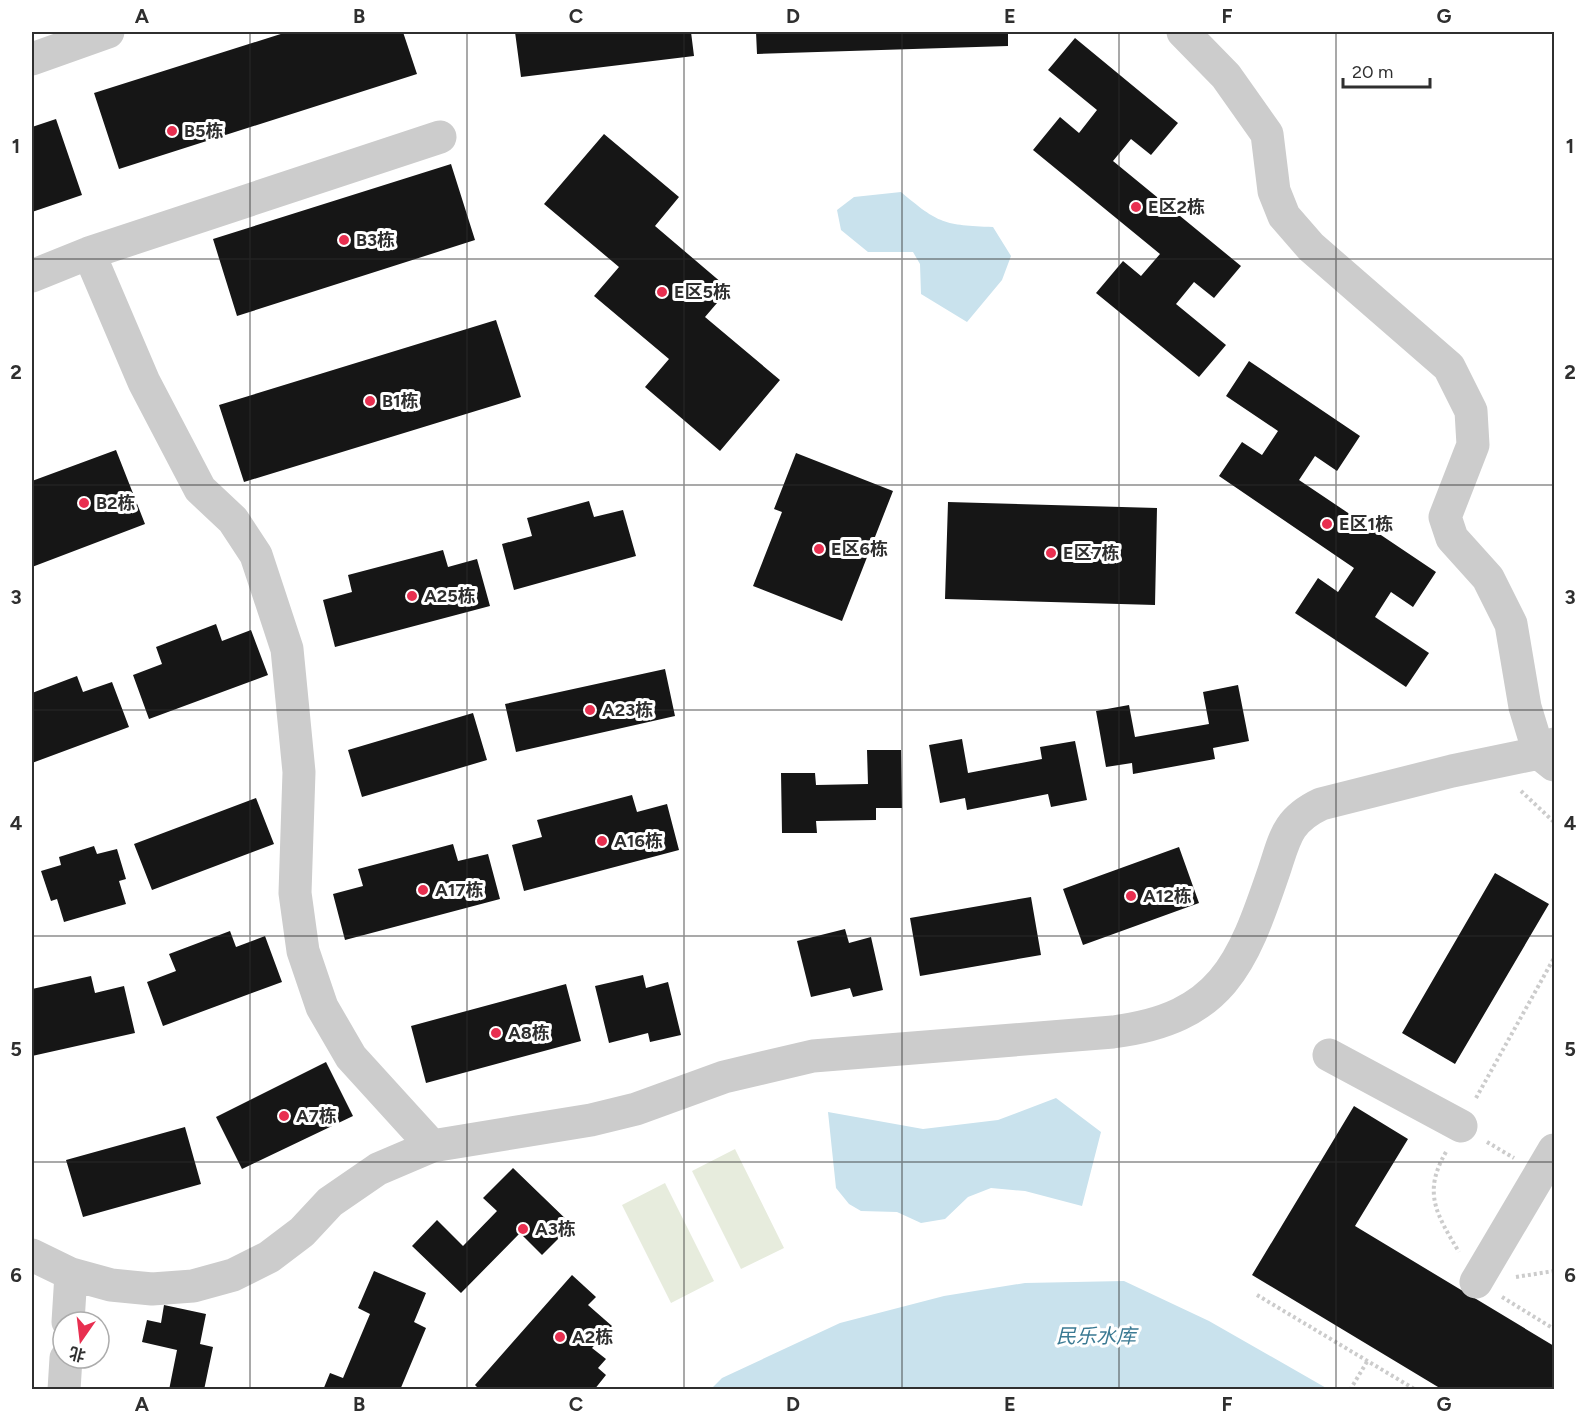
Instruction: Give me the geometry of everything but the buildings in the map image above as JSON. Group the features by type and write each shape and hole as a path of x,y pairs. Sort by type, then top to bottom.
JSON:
{"street":[{"path":"32,58 108,32"},
{"path":"32,1255 71,1274 111,1285 152,1289 193,1286 232,1275 269,1257 302,1232 330,1202 378,1169 432,1146 591,1120 659,1101 724,1077 813,1056 1113,1032 1162,1022 1185,1012 1206,998 1239,961 1251,939 1288,829 1302,813 1321,804 1452,771 1549,754 1525,707 1512,624 1488,578 1452,538 1445,516 1473,445 1471,411 1449,367 1311,248 1284,216 1274,191 1267,134 1226,76 1182,32"},
{"path":"32,276 89,253 440,137"},
{"path":"89,253 163,423 200,489 233,520 256,555 287,649 299,772 295,893 303,951 322,1007 351,1057 432,1146"},
{"path":"1329,1054 1461,1126"},
{"path":"1476,1282 1547,1162"},
{"path":"69,1310 71,1274"},
{"path":"64,1389 65,1370"}],"path":[{"path":"1521,791 1554,822"},
{"path":"1461,1126 1547,1162"},
{"path":"1476,1282 1554,1329"},
{"path":"1257,1295 1414,1389"},
{"path":"1350,1389 1368,1360"}],"shaded area":[{"path":"735,1149 784,1248 741,1269 692,1171"},
{"path":"665,1183 714,1281 671,1303 622,1205"}],"water":[{"path":"901,192 925,211 943,221 993,227 1011,256 1002,280 967,322 921,294 920,264 913,252 868,252 841,230 837,210 854,197"},
{"path":"1056,1098 1101,1132 1082,1206 1025,1191 991,1188 968,1197 945,1219 921,1223 897,1212 861,1211 849,1204 836,1188 828,1112 923,1129 998,1120"},
{"name":"民乐水库","path":"1124,1281 1209,1321 1328,1389 711,1389 722,1378 840,1323 944,1296 1025,1283"}],"place":[{"name":"B5栋","path":"172,131"},
{"name":"E区2栋","path":"1136,207"},
{"name":"B3栋","path":"344,240"},
{"name":"E区5栋","path":"662,292"},
{"name":"B1栋","path":"370,401"},
{"name":"B2栋","path":"84,503"},
{"name":"E区1栋","path":"1327,524"},
{"name":"E区6栋","path":"819,549"},
{"name":"E区7栋","path":"1051,553"},
{"name":"A25栋","path":"412,596"},
{"name":"A23栋","path":"590,710"},
{"name":"A16栋","path":"602,841"},
{"name":"A17栋","path":"423,890"},
{"name":"A12栋","path":"1131,896"},
{"name":"A8栋","path":"496,1033"},
{"name":"A7栋","path":"284,1116"},
{"name":"A3栋","path":"523,1229"},
{"name":"A2栋","path":"560,1337"}]}
